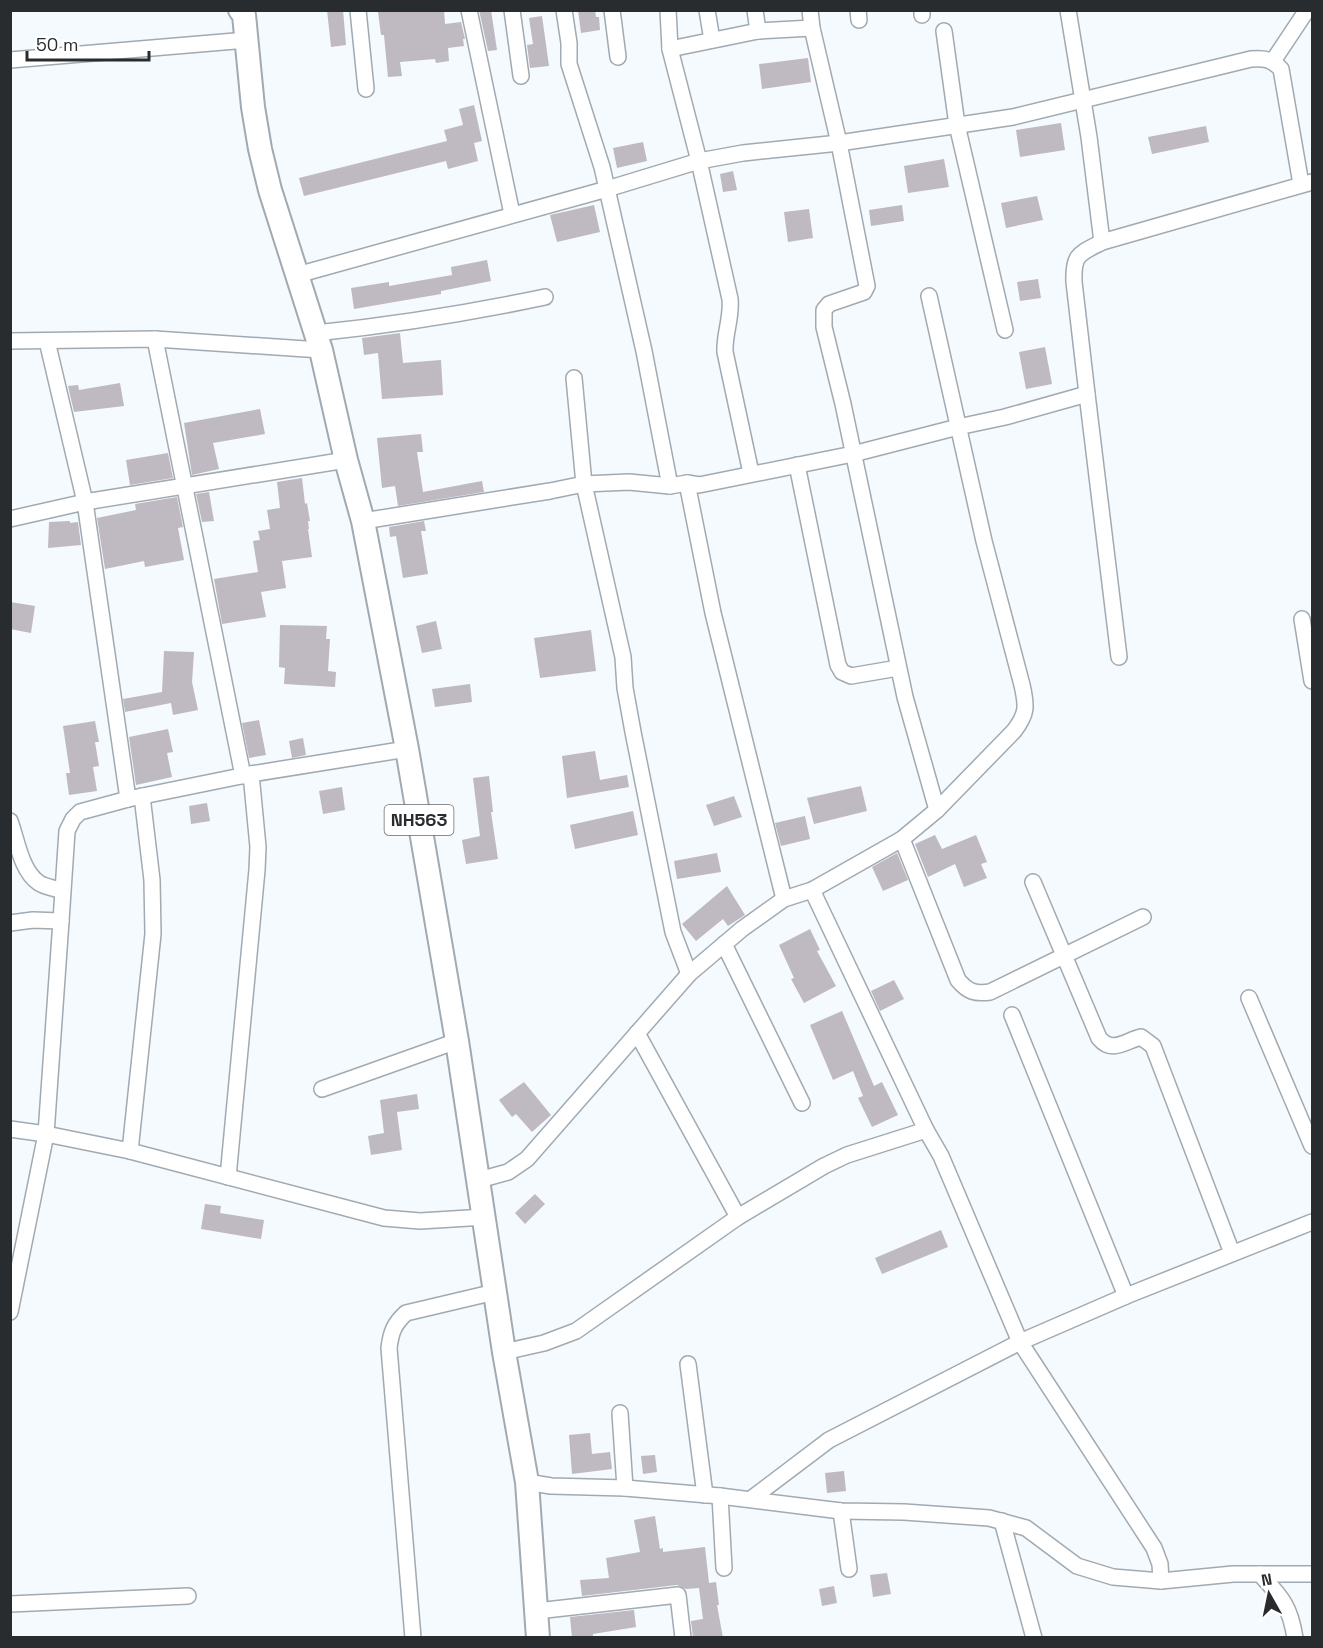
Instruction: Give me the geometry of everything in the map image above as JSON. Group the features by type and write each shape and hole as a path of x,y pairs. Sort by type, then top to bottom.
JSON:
{"highway":[{"name":"NH563","path":"246,12 253,107 260,149 270,190 318,342 363,521 407,749 457,1041 504,1352 527,1482 538,1638"}],"street":[{"path":"358,10 366,89"},
{"path":"469,10 512,214"},
{"path":"512,10 521,76"},
{"path":"564,10 569,43 568,64 597,147 644,351 670,486"},
{"path":"612,10 618,57"},
{"path":"668,10 670,49 699,161 730,300 731,312 724,341 725,352 751,473"},
{"path":"707,10 712,40"},
{"path":"755,10 758,31"},
{"path":"810,10 812,28 840,143 867,286 864,292 829,304 824,310 823,318 898,668 937,810"},
{"path":"1068,10 1081,100 1089,137 1102,242"},
{"path":"1273,61 1307,10"},
{"path":"670,49 758,31 812,28"},
{"path":"944,31 957,125 1005,330"},
{"path":"10,60 247,40"},
{"path":"297,275 607,189 699,161 743,153 840,143 1013,117 1251,59 1264,58 1273,61 1281,69 1307,183 1178,222 1102,242 1078,255 1074,265 1119,657"},
{"path":"479,1179 508,1172 520,1165 689,974 724,944 784,899 812,890 902,838 937,810 1014,731 1024,717 1026,703 984,541 929,296"},
{"path":"10,341 155,339 318,342 388,326 472,313 545,297"},
{"path":"155,339 247,775 258,847 228,1177"},
{"path":"47,341 85,502 135,798 153,880 153,934 130,1151"},
{"path":"574,378 584,484 623,657 625,688 673,932 689,974"},
{"path":"363,521 584,484 629,482 670,486 687,483 699,485 853,454 1005,417 1087,394"},
{"path":"10,519 85,502 346,460"},
{"path":"797,465 838,665 842,672 851,676 898,668"},
{"path":"687,483 721,647 784,899"},
{"path":"1302,620 1312,681"},
{"path":"10,1312 46,1134 67,831 73,819 80,812 135,798 247,775 407,749"},
{"path":"10,821 24,862 31,874 39,883 62,891"},
{"path":"902,838 958,980 966,989 976,994 990,992 1143,916"},
{"path":"1033,882 1099,1038 1104,1044 1116,1047 1131,1039 1141,1037 1153,1046 1232,1253"},
{"path":"812,890 940,1156 1020,1342 1154,1548 1160,1564 1161,1581"},
{"path":"10,923 33,920 61,921"},
{"path":"724,944 802,1103"},
{"path":"1249,998 1312,1146"},
{"path":"1012,1015 1126,1296"},
{"path":"637,1033 738,1217"},
{"path":"322,1089 457,1041"},
{"path":"10,1129 130,1151 384,1218 420,1221 485,1217"},
{"path":"504,1352 544,1343 576,1331 738,1217 824,1166 847,1155 926,1130"},
{"path":"751,1499 829,1440 1020,1342 1126,1296 1312,1222"},
{"path":"413,1638 389,1348 391,1333 396,1321 406,1313 495,1292"},
{"path":"688,1364 724,1568"},
{"path":"620,1413 625,1488"},
{"path":"527,1482 551,1486 625,1488 712,1495 841,1511 904,1512 1002,1521 1026,1528 1077,1566 1113,1577 1161,1581 1221,1575 1312,1574"},
{"path":"841,1511 849,1569"},
{"path":"1002,1521 1034,1638"},
{"path":"1260,1574 1290,1610 1295,1638"},
{"path":"537,1611 678,1595 683,1638"},
{"path":"10,1604 188,1596"}],"building":[{"path":"327,10 343,10 346,45 331,47"},
{"path":"444,10 445,24 461,22 465,39 463,39 464,46 448,48 449,61 436,63 435,59 400,62 402,76 388,77 384,35 381,35 378,12"},
{"path":"479,10 491,10 497,50 488,51"},
{"path":"578,10 595,10 596,17 599,17 600,30 581,33"},
{"path":"542,16 549,66 530,68 527,45 533,44 529,18"},
{"path":"808,58 811,82 762,89 759,64"},
{"path":"474,105 482,141 474,143 478,161 448,169 446,161 304,196 299,178 447,141 444,130 463,125 459,109"},
{"path":"1061,123 1065,150 1020,157 1016,130"},
{"path":"1206,126 1209,142 1152,154 1148,137"},
{"path":"643,142 647,161 617,168 613,148"},
{"path":"944,159 949,187 908,193 904,166"},
{"path":"733,171 737,190 723,192 720,174"},
{"path":"1037,196 1043,220 1006,228 1001,203"},
{"path":"594,205 600,232 557,242 550,215"},
{"path":"902,205 904,221 871,226 869,210"},
{"path":"809,209 813,238 788,242 784,212"},
{"path":"487,260 491,281 441,291 441,294 354,309 351,288 389,282 389,286 452,275 451,267"},
{"path":"1038,279 1041,298 1020,301 1017,282"},
{"path":"400,333 403,363 441,360 443,395 382,399 378,353 364,355 362,338"},
{"path":"1045,347 1052,384 1026,389 1019,352"},
{"path":"120,383 124,406 74,412 68,386 78,385 79,390"},
{"path":"260,409 265,434 213,443 219,469 192,475 184,423"},
{"path":"421,434 423,452 417,452 423,492 482,481 484,492 398,506 395,486 382,488 377,438"},
{"path":"168,453 173,478 130,485 126,460"},
{"path":"302,478 305,504 307,503 310,521 308,521 308,529 312,557 282,561 286,588 261,592 266,617 222,624 214,579 258,572 253,541 260,540 258,531 270,529 267,510 280,508 277,482"},
{"path":"209,492 214,521 202,522 196,494"},
{"path":"177,497 183,527 178,528 184,560 145,567 144,561 105,569 97,518 136,510 135,504"},
{"path":"70,521 70,523 78,522 81,545 48,548 49,522"},
{"path":"424,521 426,531 421,531 428,574 403,578 396,536 390,537 389,527"},
{"path":"10,602 35,606 31,633 10,629"},
{"path":"436,621 442,649 422,653 416,626"},
{"path":"280,625 327,626 326,639 330,639 328,671 336,672 335,687 284,684 285,668 279,667"},
{"path":"591,630 596,671 540,678 534,638"},
{"path":"164,651 194,652 192,682 198,710 173,715 171,703 125,712 123,699 162,692"},
{"path":"470,684 472,702 435,707 432,689"},
{"path":"259,720 266,755 249,758 242,723"},
{"path":"95,721 99,742 95,742 99,766 93,767 97,791 69,795 66,773 70,773 63,726"},
{"path":"168,729 173,752 167,753 172,777 136,785 129,737"},
{"path":"303,738 306,755 292,758 289,741"},
{"path":"595,751 600,780 627,775 629,787 567,798 562,756"},
{"path":"489,776 493,812 491,812 498,859 466,864 462,840 480,836 473,778"},
{"path":"861,786 867,811 814,824 807,798"},
{"path":"342,787 345,810 323,814 319,791"},
{"path":"734,796 742,817 714,826 706,805"},
{"path":"207,803 210,821 191,824 189,806"},
{"path":"633,811 638,835 575,849 570,825"},
{"path":"805,816 810,839 781,846 775,823"},
{"path":"935,835 942,849 976,835 987,862 981,864 987,878 964,887 955,864 928,877 915,844"},
{"path":"717,853 721,872 677,879 674,861"},
{"path":"897,853 908,880 883,891 872,867"},
{"path":"727,886 745,915 728,926 723,919 696,941 682,924"},
{"path":"810,929 820,950 817,951 836,986 804,1003 791,979 794,978 779,945"},
{"path":"894,980 904,999 880,1011 871,991"},
{"path":"842,1011 874,1086 882,1082 898,1115 872,1127 858,1098 863,1096 853,1071 833,1080 810,1025"},
{"path":"524,1082 551,1115 532,1132 516,1114 512,1117 499,1100"},
{"path":"417,1094 419,1109 397,1112 402,1150 371,1155 368,1136 384,1133 380,1100"},
{"path":"535,1194 545,1204 525,1224 515,1213"},
{"path":"205,1204 221,1206 220,1213 264,1220 261,1239 201,1229"},
{"path":"941,1230 948,1247 882,1274 875,1258"},
{"path":"590,1433 592,1454 610,1452 612,1469 572,1474 569,1435"},
{"path":"655,1455 657,1472 643,1474 641,1456"},
{"path":"844,1471 846,1491 827,1493 825,1473"},
{"path":"655,1516 660,1549 663,1548 663,1552 705,1547 709,1583 716,1582 719,1605 717,1605 723,1638 693,1638 691,1621 703,1619 699,1588 686,1589 677,1585 582,1596 580,1580 609,1578 606,1558 640,1552 634,1520"},
{"path":"887,1573 891,1594 873,1597 870,1575"},
{"path":"834,1586 837,1603 822,1606 819,1589"},
{"path":"634,1610 636,1627 593,1634 593,1638 572,1638 570,1617"}]}
